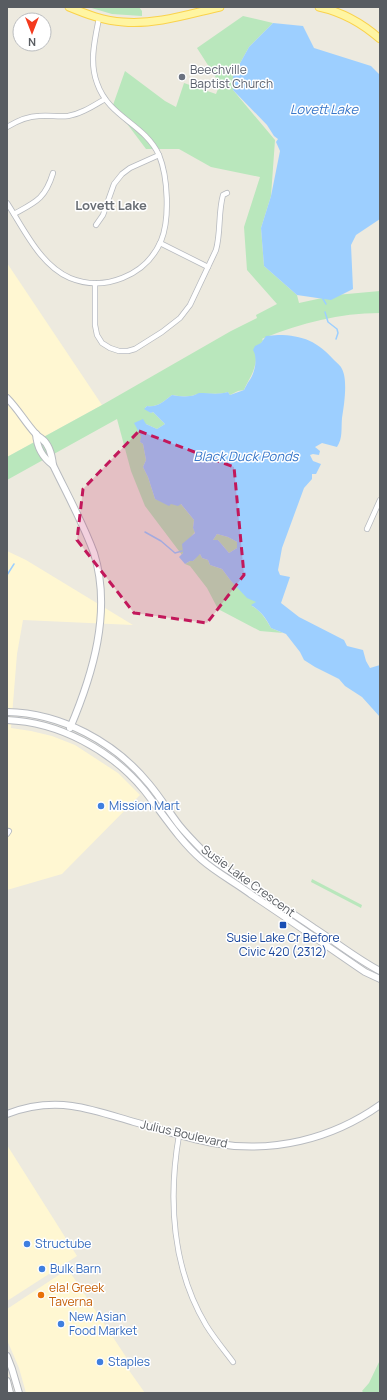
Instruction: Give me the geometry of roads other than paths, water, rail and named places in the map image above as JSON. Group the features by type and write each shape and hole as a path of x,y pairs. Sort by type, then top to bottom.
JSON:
{"main road":[{"path":"69,7 99,18 123,22 147,22 220,7"},
{"path":"318,7 348,17 365,26 380,39"}],"street":[{"path":"7,202 38,252 50,266 58,272 75,280 95,283 112,282 125,277 134,273 149,260 160,243 164,228 166,206 164,173 158,155 148,138 114,110 105,99 97,84 93,65 99,18"},
{"path":"7,127 31,117 68,116 77,114 105,99"},
{"path":"96,225 103,215 114,184 122,174 130,168 158,155"},
{"path":"14,214 42,196 48,187 53,174"},
{"path":"95,283 95,325 97,335 102,342 110,348 119,351 128,351 162,332 180,318 190,305 216,250 219,241 221,205 223,195 227,193"},
{"path":"160,243 208,267"},
{"path":"7,398 36,434 37,444 45,459 53,465 86,532 94,554 98,572 101,615 94,661 68,734"},
{"path":"367,529 380,500"},
{"name":"Susie Lake Crescent","path":"7,712 37,715 71,726 110,748 129,762 149,784 180,827 207,855 267,898 380,971"},
{"name":"Susie Lake Crescent","path":"7,720 39,725 68,734 105,754 123,768 143,790 174,832 202,860 365,972 380,979"},
{"name":"Julius Boulevard","path":"7,1114 38,1106 72,1106 86,1108 205,1142 250,1147 278,1145 305,1140 331,1132 356,1120 380,1105"},
{"path":"179,1135 175,1161 174,1210 176,1237 180,1260 189,1291 201,1316 215,1340 233,1362"},
{"path":"7,1356 19,1393"},
{"path":"7,1381 10,1393"}],"water":[{"name":"Lovett Lake","path":"273,23 303,26 314,48 371,66 380,75 380,219 356,235 351,245 353,289 331,300 297,295 264,266 261,228 271,196 280,151 276,142 278,139 274,136 267,125 233,90 233,76 249,47"},
{"name":"Black Duck Ponds","path":"266,336 295,336 316,344 341,367 344,374 345,393 340,440 337,447 322,443 315,447 320,451 319,455 310,455 313,461 321,464 316,474 312,474 312,479 304,488 282,548 278,570 280,575 290,577 281,603 299,617 344,640 347,646 363,650 370,668 380,665 380,717 362,697 345,686 339,679 304,660 300,652 286,634 271,628 263,615 251,605 256,602 247,598 222,569 210,565 208,560 202,558 200,554 193,561 185,564 179,557 183,553 182,544 195,533 193,528 194,520 181,504 178,506 171,504 169,506 155,499 143,467 146,460 143,444 140,442 141,436 134,423 143,419 146,424 157,429 165,424 153,412 151,413 144,409 147,406 160,404 172,395 192,396 199,393 217,394 228,392 230,395 244,390 254,370 256,361 253,350 255,346 261,343","holes":["217,534 228,537 237,542 237,548 229,553 218,540 213,540"]}],"waterway":[{"path":"323,299 326,304"},
{"path":"325,312 328,322 337,329 338,333 336,339"},
{"path":"145,532 161,541 175,553 182,551"},
{"path":"7,575 14,564"}],"place":[{"name":"Beechville Baptist Church","path":"182,77"},
{"name":"Mission Mart","path":"101,806"},
{"name":"Susie Lake Cr Before Civic 420 (2312)","path":"283,925"},
{"name":"Structube","path":"27,1244"},
{"name":"Bulk Barn","path":"42,1269"},
{"name":"ela! Greek Taverna","path":"41,1295"},
{"name":"New Asian Food Market","path":"61,1324"},
{"name":"Staples","path":"100,1362"}],"district":[{"name":"Lovett Lake","path":"111,205"}]}
